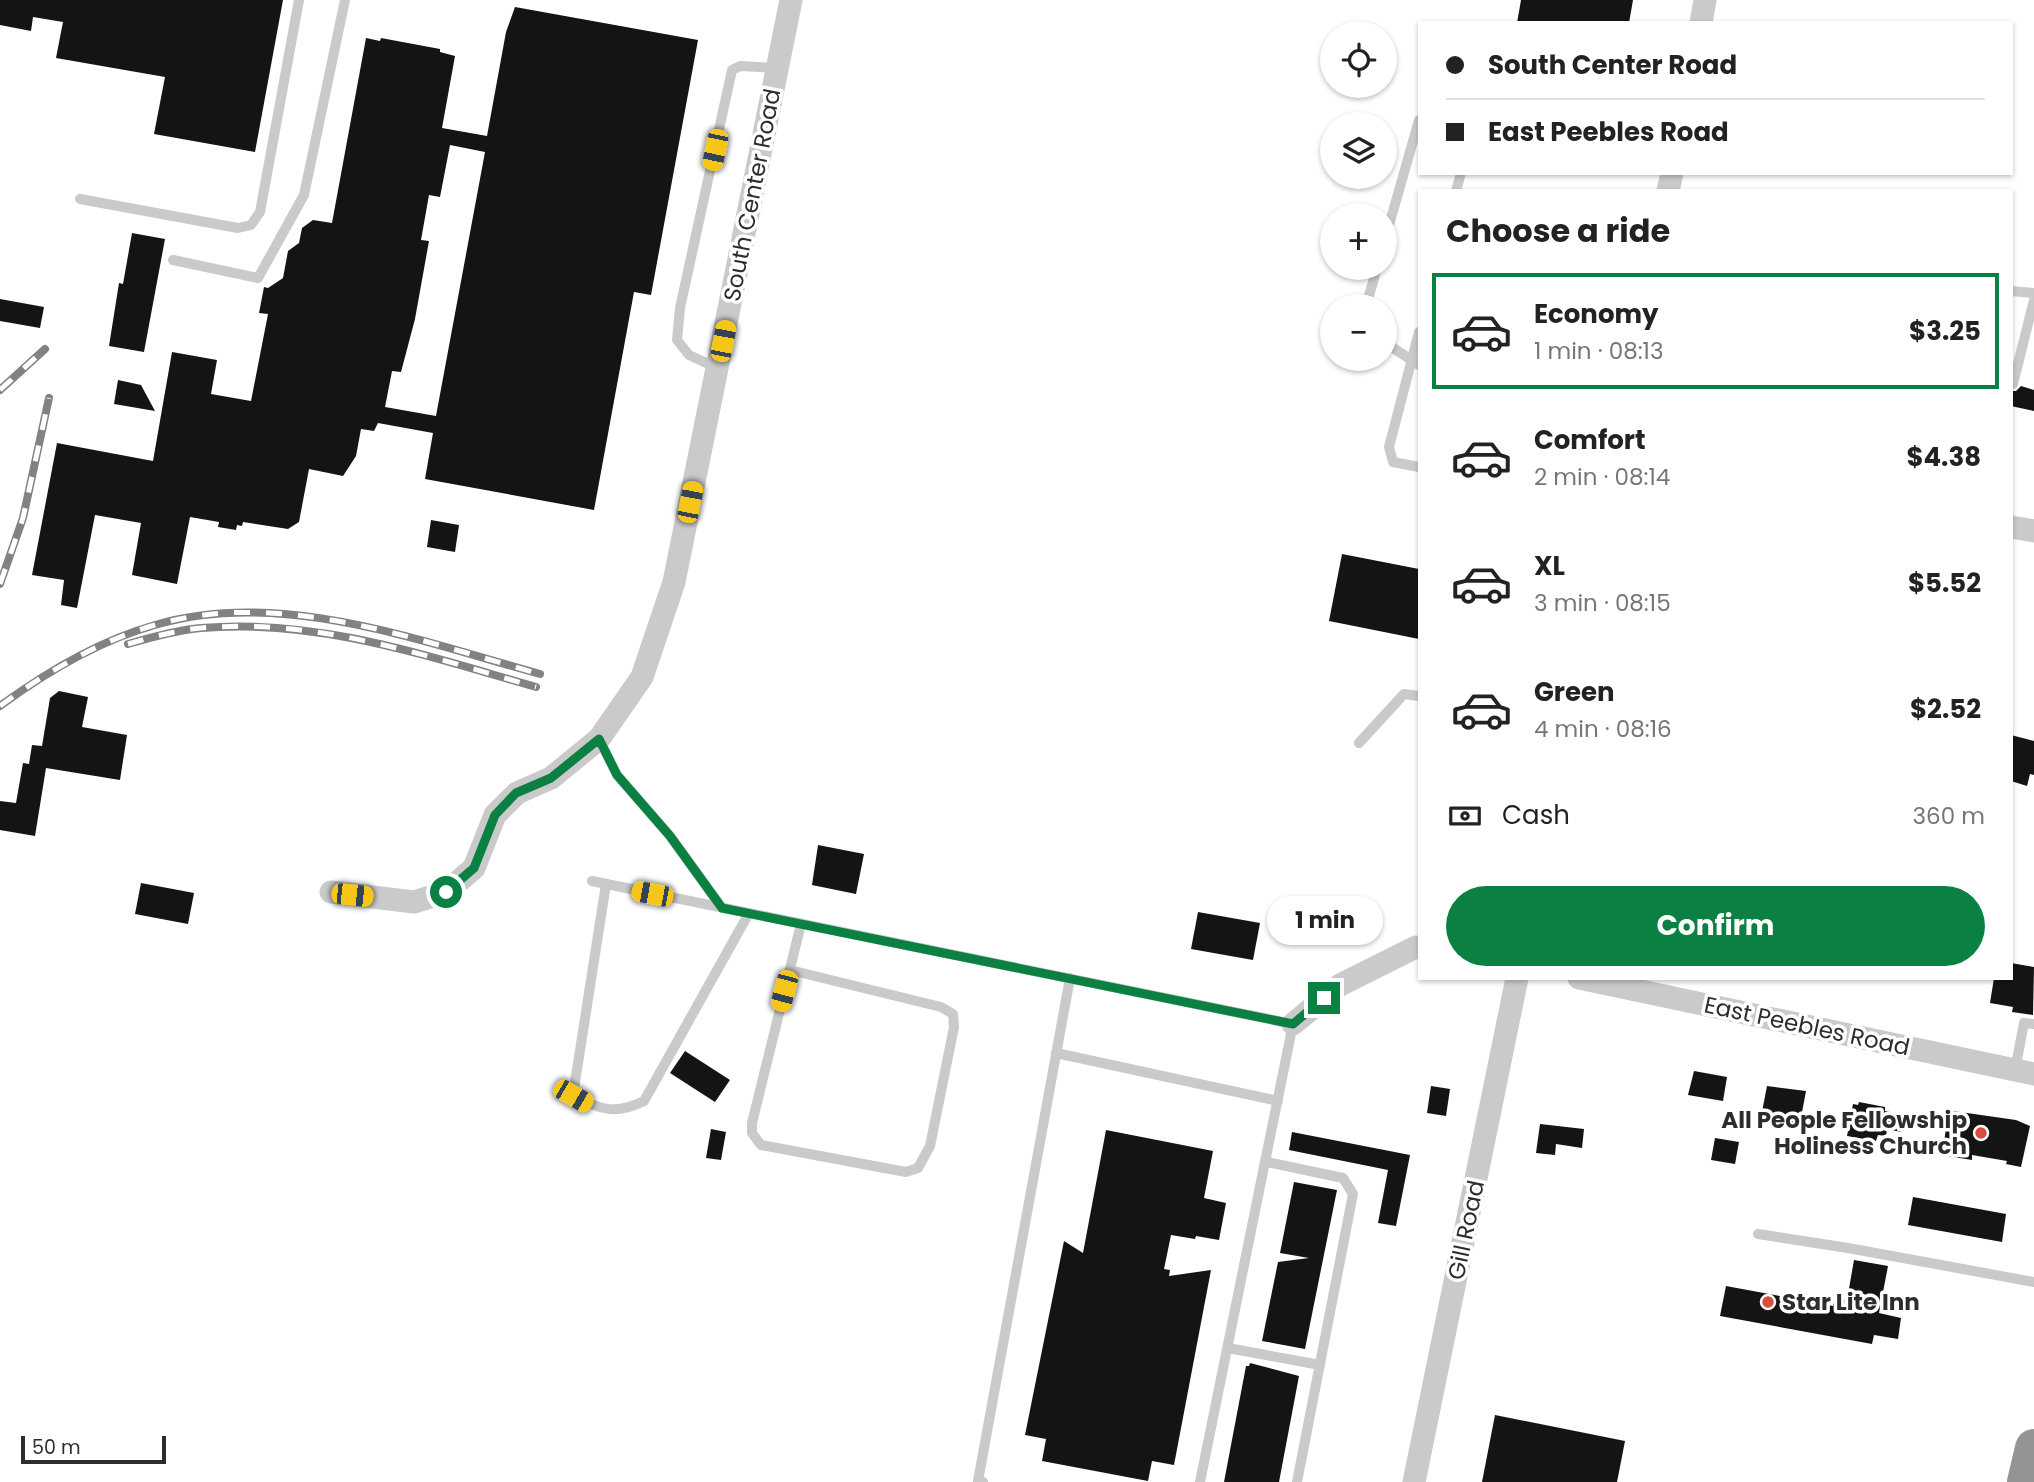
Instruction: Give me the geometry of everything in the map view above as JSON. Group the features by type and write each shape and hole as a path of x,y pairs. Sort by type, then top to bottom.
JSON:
{"highway":[{"path":"2026,1482 2034,1448"}],"street":[{"name":"South Center Road","path":"331,892 414,902 446,892 474,868 495,815 516,793 551,778 599,739 642,677 674,582 791,0"},
{"path":"1701,21 1705,0"},
{"path":"2013,527 2034,531"},
{"path":"1293,1024 1340,985 1418,948"},
{"name":"Gill Road","path":"1414,1482 1517,980"},
{"name":"East Peebles Road","path":"1588,980 2024,1072"}],"lane":[{"path":"80,199 238,228 251,225 260,212 299,0"},
{"path":"173,260 258,278 304,195 345,0"},
{"path":"717,368 689,355 677,340 681,308 732,70 740,66 778,68"},
{"path":"1395,203 1418,124"},
{"path":"2013,291 2034,293"},
{"path":"2013,384 2034,300"},
{"path":"1418,341 1416,362 1389,447 1393,462 1418,467"},
{"path":"1397,350 1416,362"},
{"path":"1359,743 1404,694 1418,696"},
{"path":"599,739 617,775 670,836 722,908"},
{"path":"592,881 1293,1024 1200,1482"},
{"path":"606,884 573,1096 611,1110 628,1109 644,1101 749,913"},
{"path":"790,970 941,1007 953,1014 954,1027 930,1146 918,1168 906,1172 761,1145 752,1133 752,1123 801,924"},
{"path":"979,1482 1070,978"},
{"path":"2024,1072 2024,1023 2034,1024"},
{"path":"1056,1053 1278,1101"},
{"path":"1267,1162 1343,1178 1353,1194 1297,1482"},
{"path":"1758,1234 2034,1282"},
{"path":"1228,1348 1320,1365"}],"building":[{"path":"0,0 283,0 255,152 154,134 165,77 56,58 63,22 33,17 31,31 0,25"},
{"path":"1521,0 1633,0 1629,21 1517,21"},
{"path":"515,7 698,40 651,295 634,292 594,510 425,479 433,433 378,423 374,431 361,429 356,456 343,476 309,469 299,522 288,529 243,522 242,526 237,525 236,530 218,527 219,522 190,517 177,584 132,575 141,523 95,515 77,608 61,605 64,580 32,575 57,443 153,461 172,352 217,360 211,394 251,401 268,314 259,313 264,287 268,288 283,278 288,251 299,243 302,228 313,220 332,223 366,38 380,41 381,38 440,49 440,52 455,56 442,128 487,136 506,32","holes":["450,145 485,152 436,416 385,407 392,371 401,372 415,319 429,241 421,240 429,195 440,197"]},
{"path":"132,233 165,239 144,352 109,346 119,283 123,284"},
{"path":"0,299 44,307 40,328 0,321"},
{"path":"118,380 141,385 155,411 114,404"},
{"path":"2021,386 2034,390 2034,411 2013,406 2013,391"},
{"path":"431,520 459,525 455,552 427,547"},
{"path":"1342,554 1418,569 1418,639 1329,621"},
{"path":"59,691 88,697 82,727 127,735 120,780 46,768 35,836 0,830 0,801 16,803 23,763 29,764 32,745 42,746 50,698"},
{"path":"2013,736 2034,741 2034,775 2030,774 2027,786 2013,782"},
{"path":"818,845 864,854 856,894 812,885"},
{"path":"141,883 194,893 188,924 135,914"},
{"path":"1198,912 1260,923 1253,960 1191,949"},
{"path":"2013,963 2034,967 2033,1015 2012,1012 2013,1007 1990,1003 1994,980 2013,980"},
{"path":"685,1051 730,1080 715,1102 670,1073"},
{"path":"1694,1071 1727,1077 1723,1101 1688,1095"},
{"path":"1431,1086 1450,1089 1446,1116 1427,1113"},
{"path":"1767,1086 1806,1091 1800,1123 1761,1117"},
{"path":"1859,1102 1885,1107 1885,1111 1904,1115 1901,1132 1887,1129 1886,1136 1878,1135 1876,1141 1847,1136 1853,1104 1858,1105"},
{"path":"1946,1110 2016,1120 2030,1126 2021,1167 2006,1164 2007,1161 1972,1155 1972,1160 1947,1156 1948,1150 1943,1148 1946,1129 1942,1128"},
{"path":"1540,1124 1584,1129 1582,1148 1556,1144 1555,1155 1536,1153"},
{"path":"711,1129 726,1132 721,1160 706,1158"},
{"path":"1106,1130 1213,1151 1204,1198 1226,1203 1219,1240 1171,1235 1164,1269 1170,1270 1169,1276 1211,1270 1174,1465 1152,1461 1148,1481 1042,1461 1046,1439 1025,1435 1064,1241 1083,1253"},
{"path":"1292,1132 1410,1155 1396,1226 1378,1223 1388,1170 1289,1150"},
{"path":"1715,1138 1739,1142 1735,1164 1711,1160"},
{"path":"1294,1182 1337,1190 1305,1349 1262,1341 1278,1262 1309,1258 1280,1253"},
{"path":"1913,1197 2006,1214 2002,1242 1908,1225"},
{"name":"Star Lite Inn","path":"1854,1260 1888,1266 1879,1313 1901,1318 1898,1339 1874,1335 1872,1344 1720,1316 1726,1286 1833,1306 1835,1297 1847,1300"},
{"path":"1250,1363 1299,1376 1279,1482 1224,1482 1246,1366"},
{"path":"1495,1415 1625,1441 1617,1482 1482,1482"}],"railway":[{"path":"0,390 45,349"},
{"path":"0,584 23,518 49,398"},
{"path":"0,706 55,670 135,631 203,615 251,612 349,623 540,674"},
{"path":"128,644 201,628 244,626 287,629 371,642 536,687"}],"place":[{"name":"All People Fellowship Holiness Church","path":"1981,1133"},
{"name":"Star Lite Inn","path":"1768,1302"}],"route":[{"path":"446,892 474,868 495,815 516,793 551,778 599,739 617,775 670,836 722,908 1293,1024 1324,998"}]}
